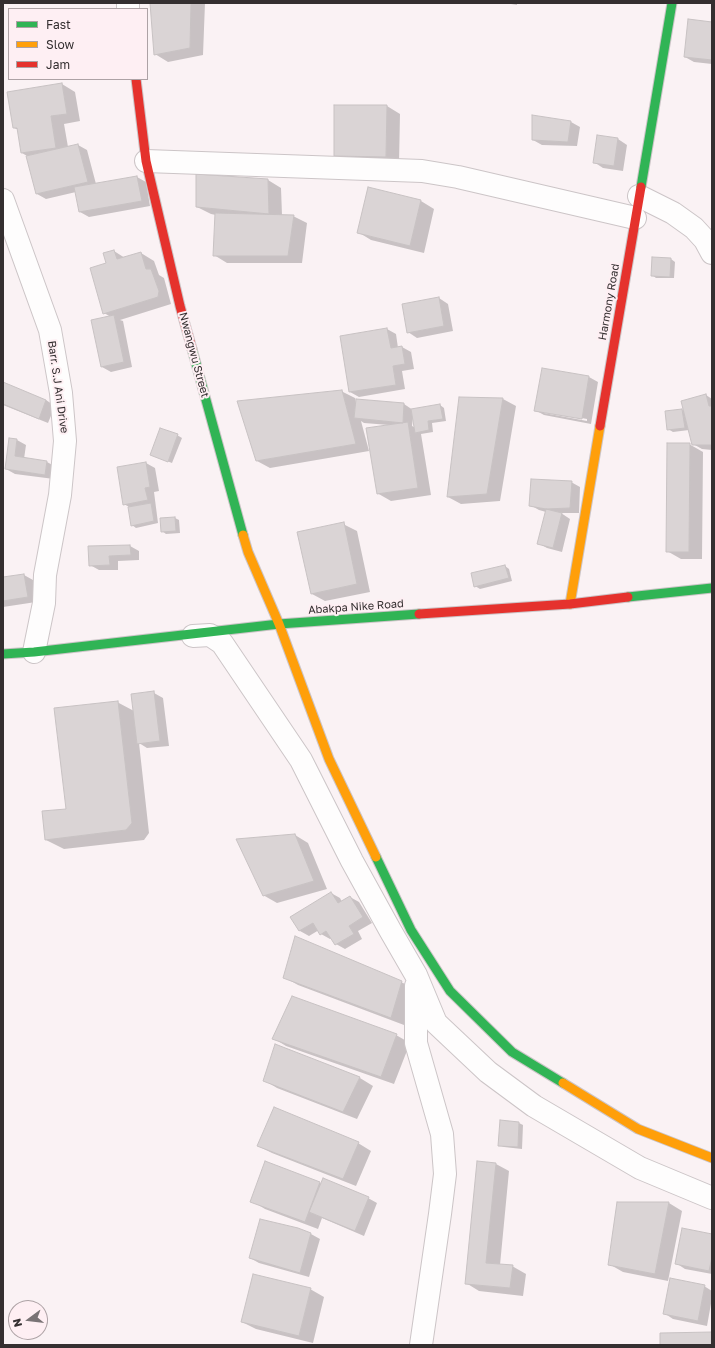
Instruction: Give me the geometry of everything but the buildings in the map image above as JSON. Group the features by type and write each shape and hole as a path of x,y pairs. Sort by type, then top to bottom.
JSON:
{"main road":[{"name":"Harmony Road","path":"570,604 672,3"},
{"name":"Nwangwu Street","path":"136,80 146,161 180,306 248,552 279,624 329,759 411,930 450,991 512,1052 638,1130 712,1158"},
{"name":"Abakpa Nike Road","path":"3,655 279,624 570,604 712,588"}],"street":[{"path":"146,161 422,172 458,177 635,218"},
{"path":"639,196 673,213 694,228 705,240 712,253"},
{"name":"Barr. S.J Ani Drive","path":"3,200 50,330 61,393 65,441 60,495 45,575 44,603 34,652"},
{"path":"3,655 202,635 210,635 217,639 222,643 301,760 352,861 416,975 436,1023 488,1072 534,1106 640,1168 712,1198"},
{"path":"416,975 416,1043 442,1134 445,1174 421,1345"}],"traffic: fast":[{"path":"641,187 672,3"},
{"path":"192,349 243,535"},
{"path":"628,597 712,588"},
{"path":"3,654 34,652 279,624 419,614"},
{"path":"376,857 411,930 450,991 512,1052 563,1083"}],"traffic: slow":[{"path":"570,604 600,426"},
{"path":"243,535 248,552 279,624 329,759 376,857"},
{"path":"563,1083 638,1129 712,1158"}],"traffic: jam":[{"path":"136,80 146,161 180,306 192,349"},
{"path":"600,426 641,187"},
{"path":"419,614 570,604 628,597"}]}
